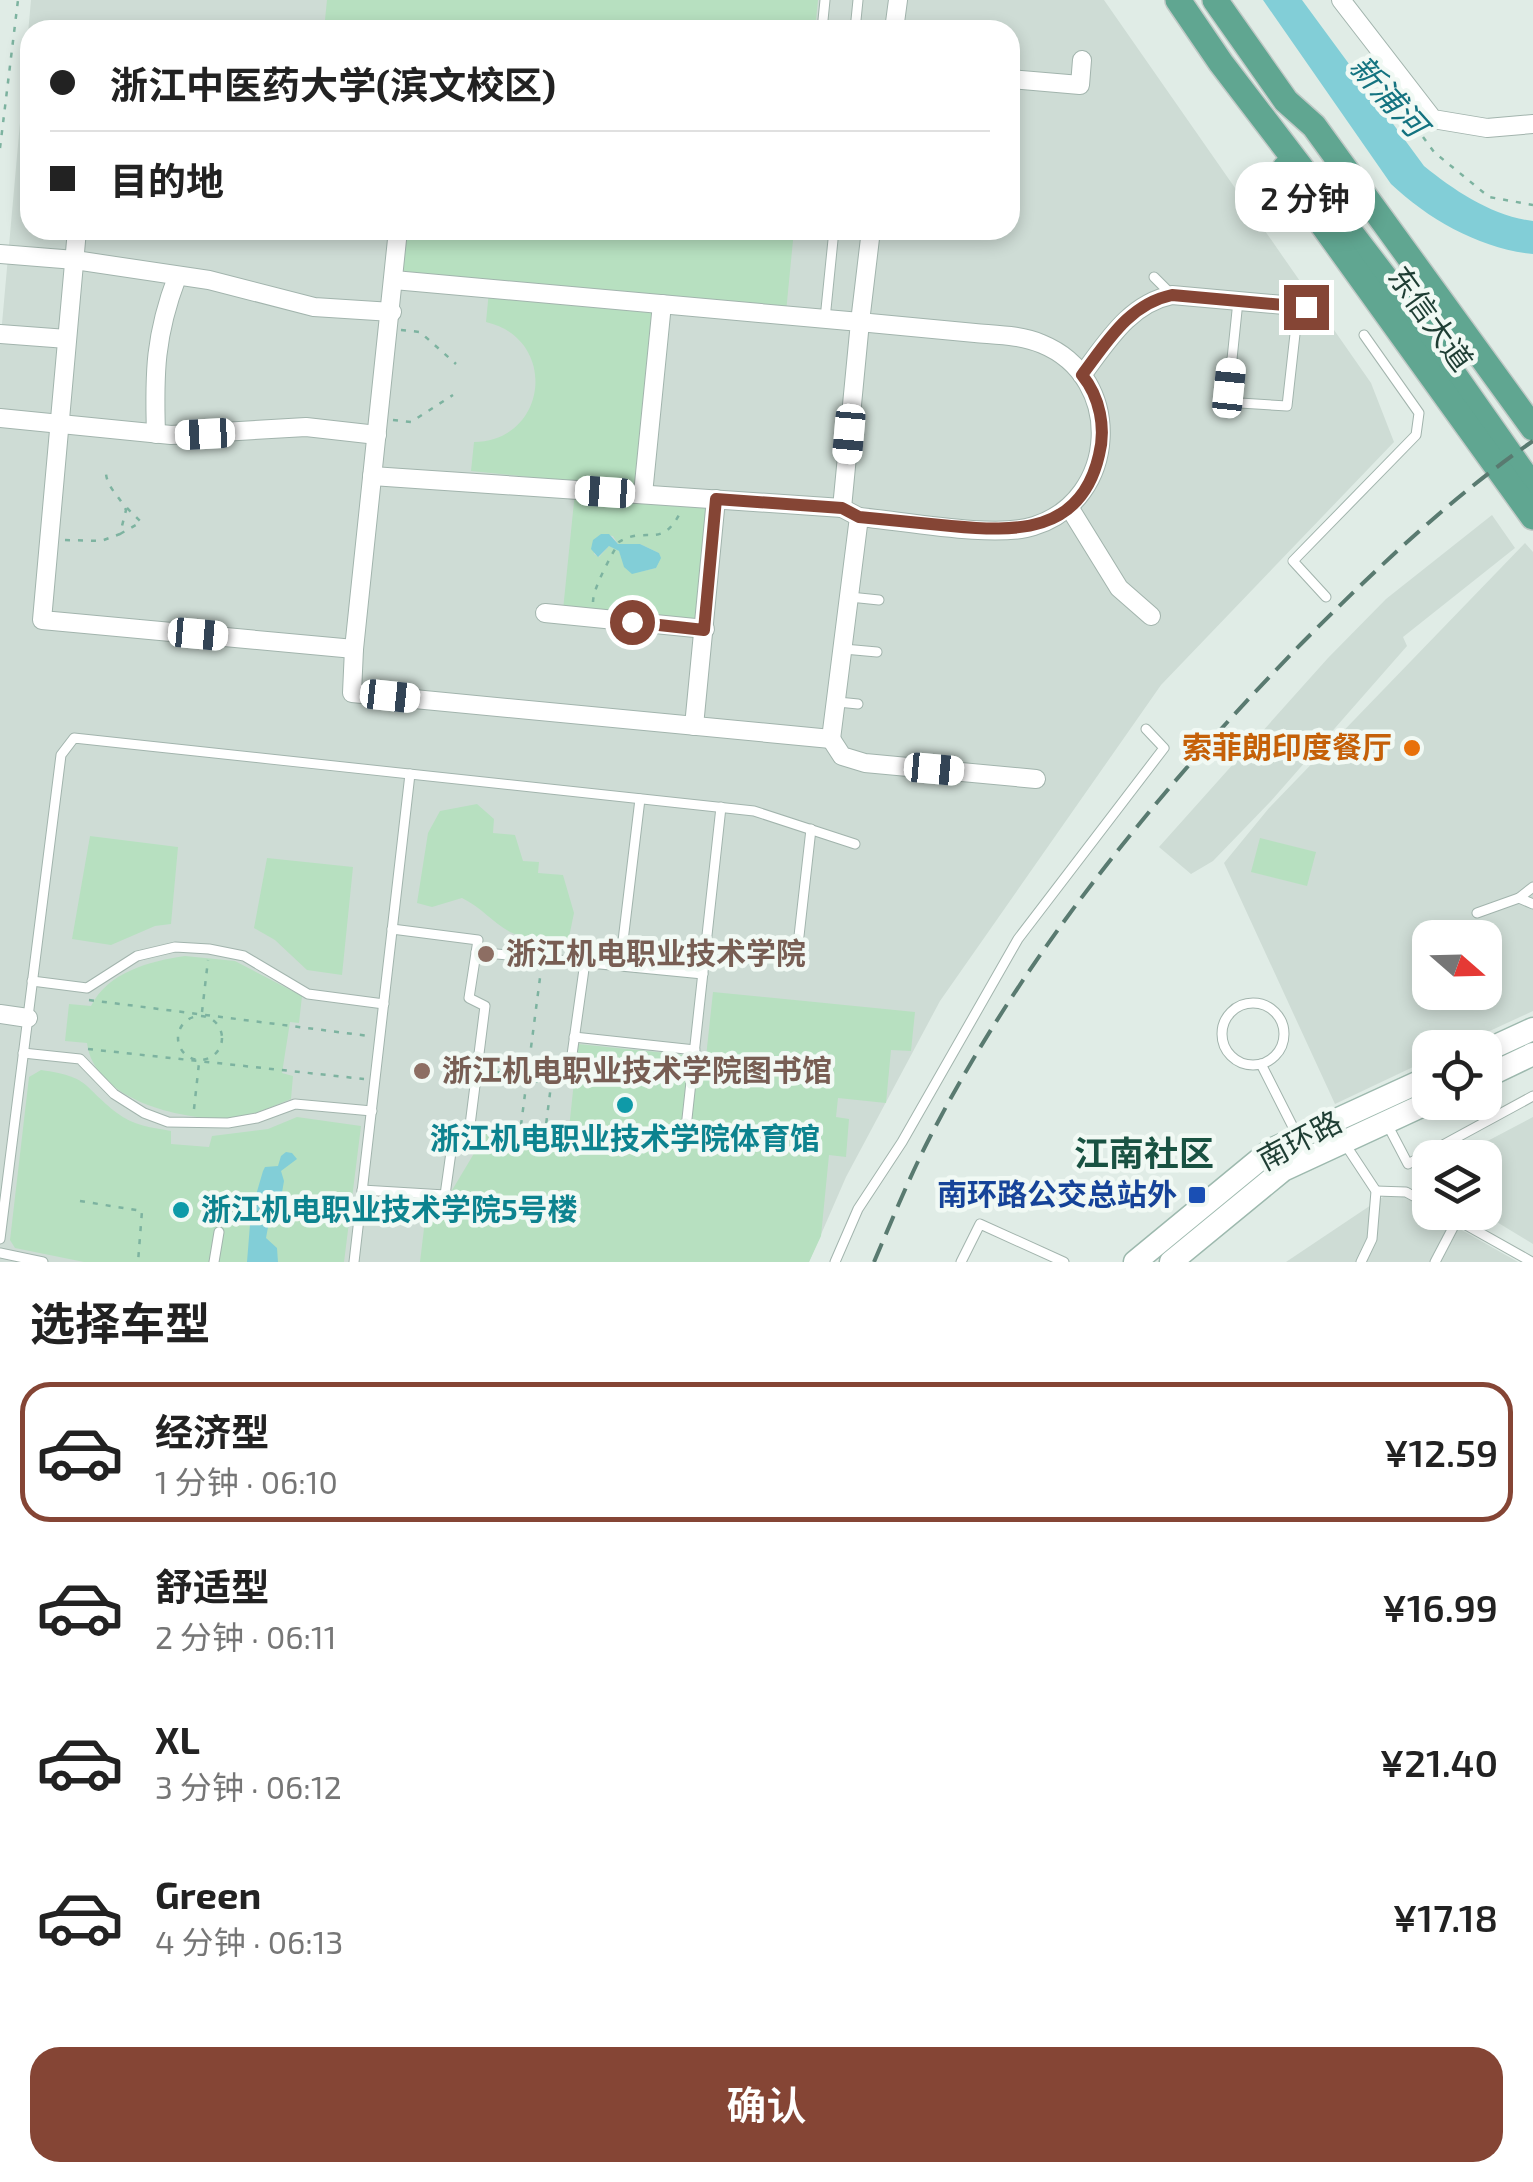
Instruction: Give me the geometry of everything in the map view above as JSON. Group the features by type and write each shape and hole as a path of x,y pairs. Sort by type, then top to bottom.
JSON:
{"main road":[{"name":"东信大道","path":"1178,0 1396,292 1533,487"},
{"name":"东信大道","path":"1215,0 1286,102 1316,155 1533,459"},
{"name":"东信大道","path":"1251,102 1294,185 1533,518"},
{"name":"东信大道","path":"1286,102 1314,126 1533,428"},
{"path":"1502,1043 1533,1029"},
{"path":"1502,1069 1533,1054"},
{"name":"南环路","path":"1135,1262 1271,1150 1412,1085"},
{"name":"南环路","path":"1171,1262 1283,1170 1412,1110"}],"street":[{"path":"1341,0 1433,119 1487,128 1533,124"},
{"path":"1020,80 1080,85 1082,60"},
{"path":"77,240 42,620 354,648"},
{"path":"397,240 352,692 695,722 831,740"},
{"path":"870,240 860,322 850,597 831,740 842,756 865,763 1036,779"},
{"path":"0,254 74,260 208,280 314,307 391,321"},
{"path":"156,434 155,356 164,312 177,277"},
{"path":"372,476 716,499 1010,531 1038,525 1068,507 1091,478 1102,436 1098,408 1082,375 1056,351 1029,340 394,280"},
{"path":"1082,375 1122,322 1153,299 1172,295 1302,307"},
{"path":"644,494 662,304"},
{"path":"0,334 67,339"},
{"path":"0,418 156,434 378,427"},
{"path":"695,722 716,499"},
{"path":"1068,507 1120,588 1151,616"},
{"path":"544,613 704,630"},
{"path":"0,1014 28,1018"}],"lane":[{"path":"825,319 833,240"},
{"path":"1154,277 1172,295"},
{"path":"1238,301 1229,388 1240,403 1287,406 1302,307"},
{"path":"1326,597 1293,562 1416,434 1419,413 1364,335"},
{"path":"850,597 879,600"},
{"path":"844,649 877,652"},
{"path":"838,702 858,704"},
{"path":"695,722 725,720"},
{"path":"835,1262 858,1209 902,1142 1018,939 1164,748 1146,728"},
{"path":"0,1240 61,755 74,738 754,811 856,844"},
{"path":"354,1262 410,774"},
{"path":"620,966 640,799"},
{"path":"685,1137 720,808"},
{"path":"799,936 810,829"},
{"path":"1477,913 1519,898 1533,887"},
{"path":"1519,898 1533,904"},
{"path":"362,1190 445,1195 452,1145 468,1141 485,1006 469,998 478,940 392,930"},
{"path":"32,981 87,988 137,956 174,948 209,948 244,956 308,994 384,1004"},
{"path":"476,952 703,974"},
{"path":"570,1069 585,962"},
{"path":"1249,1003 1272,1009 1284,1030 1278,1053 1260,1064 1249,1065 1234,1059 1222,1038 1228,1015 1249,1003"},
{"path":"574,1037 694,1050"},
{"path":"24,1053 80,1059 114,1094 144,1113 168,1122 192,1124 257,1118 295,1104 372,1111"},
{"path":"1260,1064 1299,1138"},
{"path":"1386,1122 1408,1164 1533,1096"},
{"path":"1344,1142 1376,1190 1372,1239 1361,1262"},
{"path":"1376,1190 1412,1195"},
{"path":"961,1262 980,1224 1064,1262"},
{"path":"1435,1262 1452,1230"},
{"path":"1472,1230 1512,1257 1532,1262"},
{"path":"214,1262 219,1232"},
{"path":"0,1253 43,1262"}],"path":[{"path":"0,148 18,0"},
{"path":"391,321 420,332 456,364"},
{"path":"378,427 411,422 453,395"},
{"path":"106,467 105,477 111,490 141,522 148,523"},
{"path":"596,618 593,590 606,572 614,550 620,542 638,535 661,536 671,529 684,497"},
{"path":"120,534 125,522 124,506"},
{"path":"49,537 84,543 112,538 141,522"},
{"path":"202,1015 209,948"},
{"path":"521,1126 542,958"},
{"path":"84,1000 380,1037"},
{"path":"199,1061 216,1052 220,1042 216,1022 202,1015"},
{"path":"199,1061 180,1050 178,1042 183,1024 202,1015"},
{"path":"82,1048 375,1081"},
{"path":"192,1124 199,1061"},
{"path":"470,1128 546,1125 550,1085 477,1068"},
{"path":"80,1201 142,1212 138,1262"},
{"path":"219,1232 232,1212 257,1216 258,1208 273,1210 274,1202 285,1203"}],"shaded area":[{"path":"31,0 1104,0 1371,383 1394,442 1161,685 940,1001 846,1177 809,1262 0,1262 0,346 20,123 20,240 1020,240 1020,20 29,20"},
{"path":"1492,515 1515,548 1403,637 1407,646 1213,861 1191,874 1159,847 1386,599"},
{"path":"1525,543 1533,552 1533,1011 1492,1030 1412,1030 1412,1068 1335,1104 1224,863 1269,808"},
{"path":"1533,1117 1533,1244 1502,1225 1502,1140 1489,1140"},
{"path":"1395,1189 1412,1200 1412,1230 1462,1230 1518,1262 1286,1262"}],"green space":[{"path":"327,0 818,0 816,20 325,20"},
{"path":"403,240 793,240 786,312 400,273"},
{"path":"489,291 654,308 635,488 471,471 474,442 499,437 517,425 530,408 535,388 534,367 525,348 509,332 486,322"},
{"path":"575,492 712,505 699,624 563,610","holes":["601,534 613,536 618,544 640,544 659,553 656,568 639,572 616,548 609,546 599,557 594,554"]},
{"path":"477,804 494,819 493,833 515,835 523,861 539,862 538,873 563,875 574,913 568,942 517,935 462,898 432,907 417,903 428,833 440,811"},
{"path":"90,836 178,847 171,924 155,926 111,945 72,939"},
{"path":"1260,838 1316,852 1307,886 1251,872"},
{"path":"267,858 353,867 342,975 307,970 275,940 254,928"},
{"path":"185,956 235,961 302,996 299,1023 290,1022 282,1073 293,1076 291,1099 230,1118 166,1111 123,1093 106,1079 93,1063 87,1043 65,1041 69,1004 91,1006 108,985 131,970"},
{"path":"713,992 915,1012 911,1051 891,1050 886,1103 838,1098 836,1117 849,1119 846,1157 829,1155 821,1236 809,1262 420,1262 425,1220 451,1192 488,1130 568,1138 578,1044 706,1057"},
{"path":"41,1070 78,1080 129,1120 171,1131 171,1144 209,1147 212,1136 268,1129 297,1117 361,1126 344,1262 84,1262 15,1248 10,1240 29,1077"}],"water":[{"path":"1263,0 1302,0 1424,166 1475,201 1503,214 1533,221 1533,254 1494,246 1457,231 1391,184"},
{"path":"609,534 618,544 640,544 659,553 656,568 632,574 624,567 619,551 609,546 598,557 591,549 593,540"},
{"path":"286,1152 297,1159 281,1171 284,1181 279,1210 270,1216 266,1238 277,1248 278,1262 247,1262 251,1212 263,1171 265,1167 278,1166"}],"railway":[{"path":"874,1262 922,1152 967,1069 1052,938 1147,814 1250,697 1358,588 1443,511 1533,441"}],"place":[{"name":"索菲朗印度餐厅","path":"1412,748"},
{"name":"浙江机电职业技术学院","path":"486,954"},
{"name":"浙江机电职业技术学院图书馆","path":"422,1071"},
{"name":"浙江机电职业技术学院体育馆","path":"625,1105"},
{"name":"南环路公交总站外","path":"1197,1195"},
{"name":"浙江机电职业技术学院5号楼","path":"181,1210"}],"district":[{"name":"江南社区","path":"1144,1154"}],"route":[{"path":"632,622 704,630 716,499 842,508 859,517 1010,531 1051,519 1084,490 1097,465 1101,422 1094,394 1082,375 1122,322 1153,299 1172,295 1306,307"}],"water label":[{"name":"新浦河","path":"1388,96"}]}
